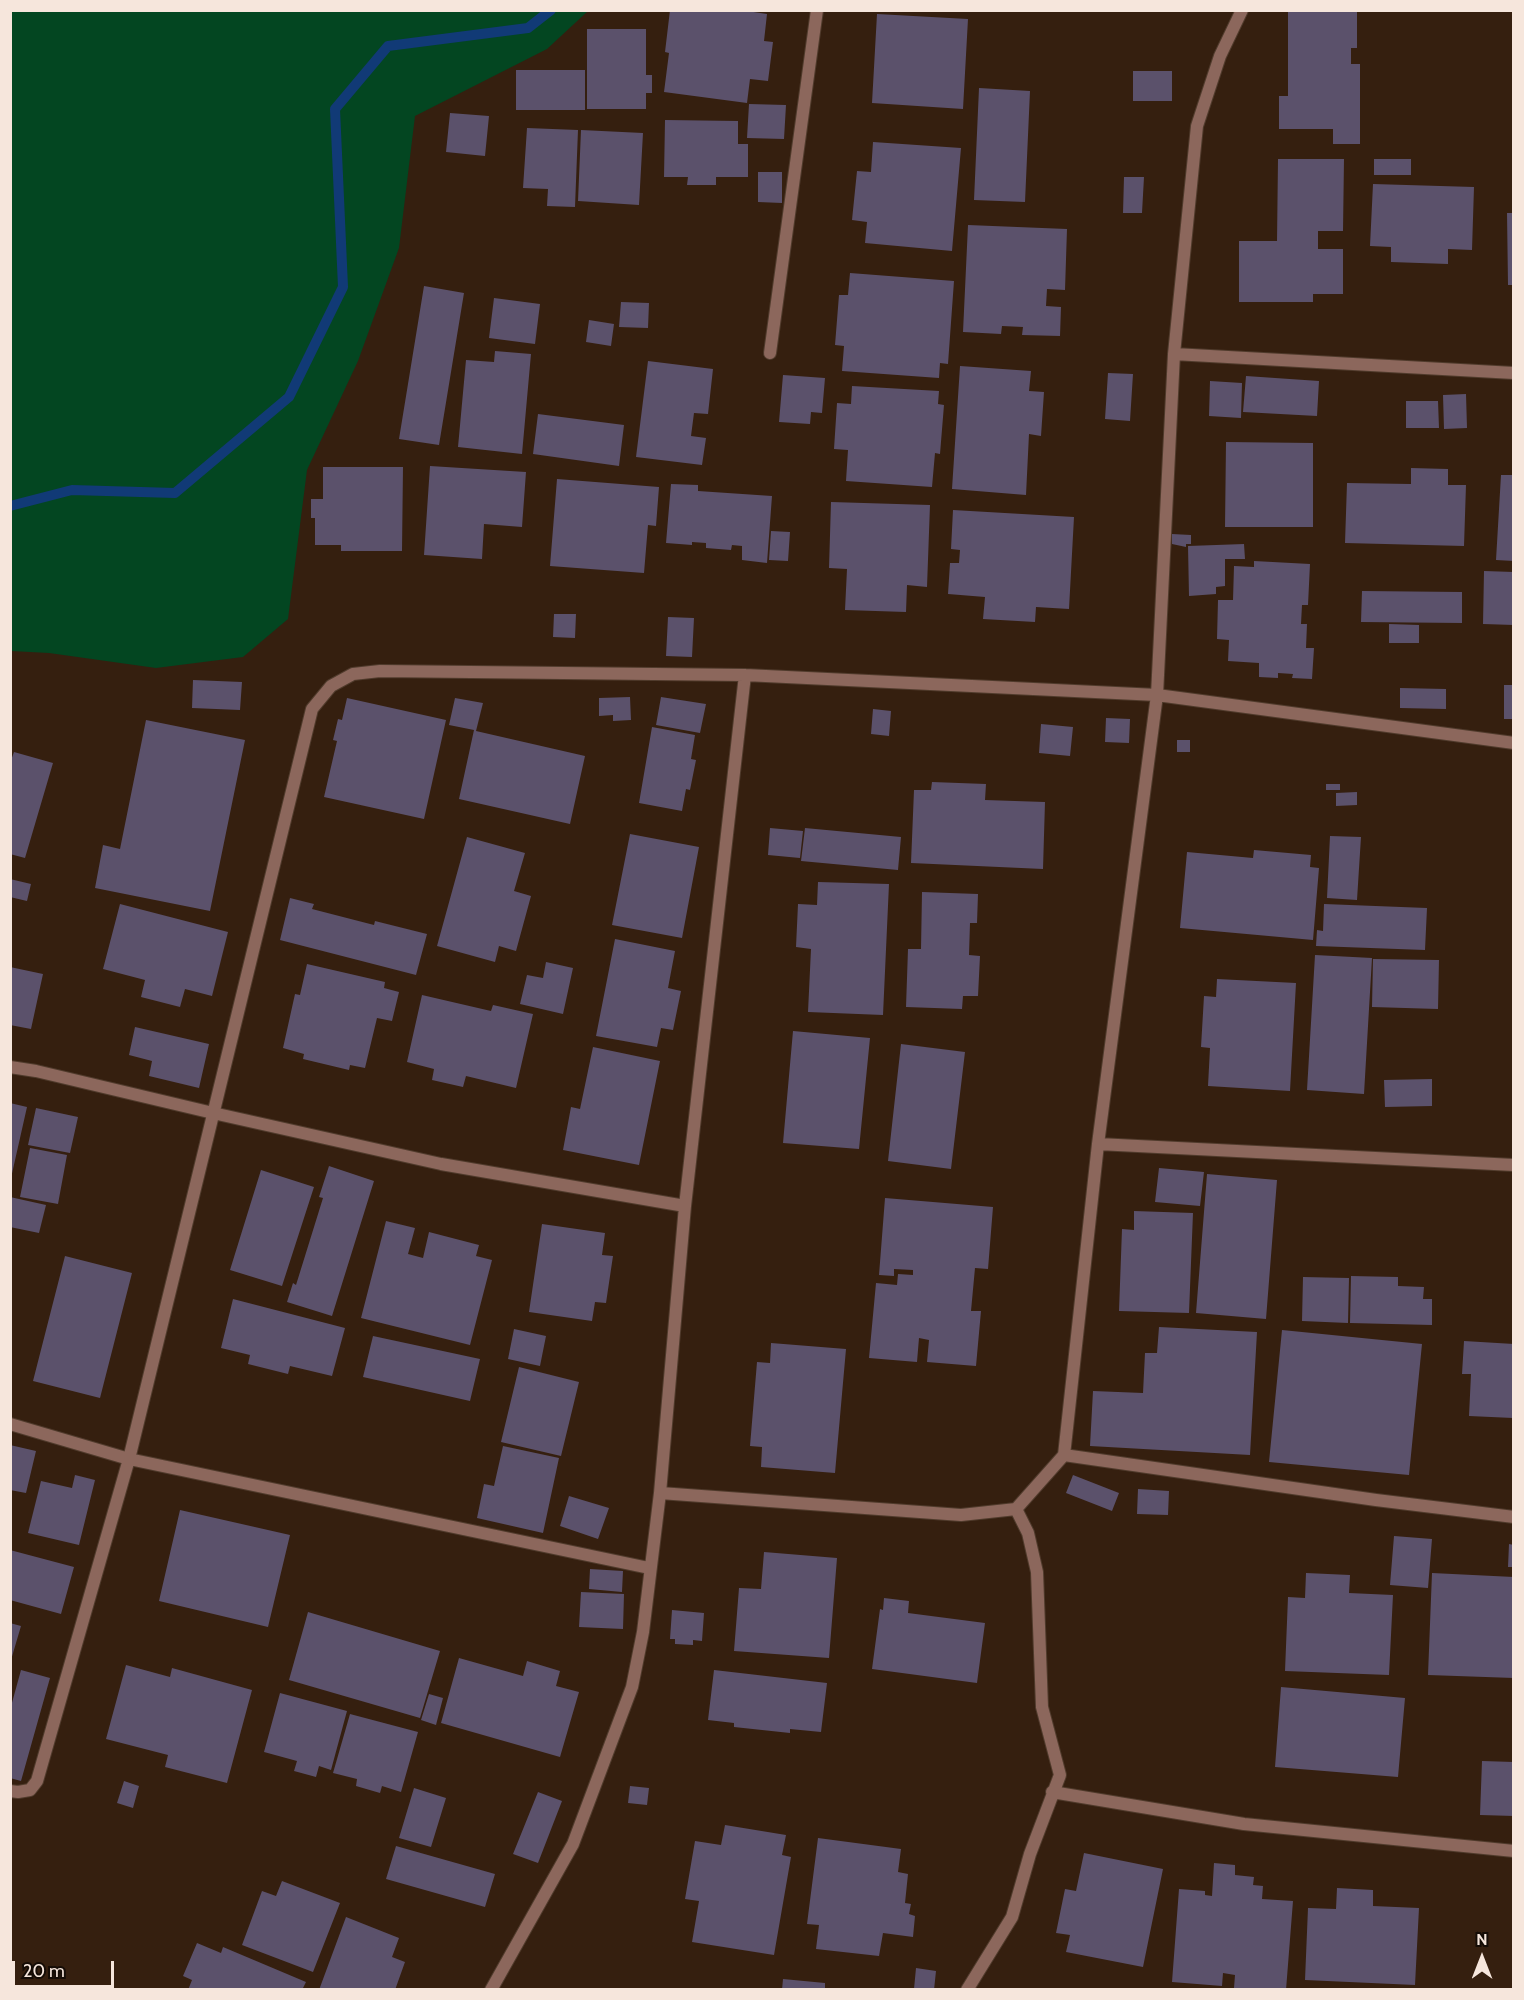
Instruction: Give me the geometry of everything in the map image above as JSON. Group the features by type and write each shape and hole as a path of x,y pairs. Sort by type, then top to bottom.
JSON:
{"street":[{"path":"770,353 817,10"},
{"path":"660,1493 961,1515 1016,1509 1064,1455 1098,1144 1157,695 1174,354 1197,126 1220,56 1242,10"},
{"path":"1174,354 1514,373"},
{"path":"10,1791 30,1790 37,1780 129,1459 312,709 331,686 353,674 381,671 745,675 1157,695 1514,743"},
{"path":"491,1989 573,1844 632,1687 643,1632 649,1568 660,1493 685,1206 745,675"},
{"path":"10,1067 36,1071 441,1164 685,1206"},
{"path":"1098,1144 1514,1165"},
{"path":"10,1424 129,1459 649,1568"},
{"path":"1064,1455 1376,1500 1514,1517"},
{"path":"967,1989 1012,1917 1030,1854 1060,1775 1042,1707 1037,1572 1028,1533 1016,1509"},
{"path":"1052,1792 1244,1824 1514,1851"}],"green space":[{"path":"11,10 588,11 547,49 415,116 399,248 358,361 307,470 288,619 243,657 156,668 49,653 11,651"}],"building":[{"path":"670,10 740,10 767,14 764,41 773,42 768,81 750,79 747,103 664,92 669,53 665,52"},
{"path":"1288,10 1357,10 1357,48 1351,48 1351,64 1360,64 1360,144 1333,144 1333,129 1279,129 1279,96 1288,96"},
{"path":"877,14 968,19 963,109 872,103"},
{"path":"587,29 646,29 646,75 652,75 652,93 646,93 646,109 587,109"},
{"path":"516,70 585,70 585,110 516,110"},
{"path":"1133,71 1172,71 1172,101 1133,101"},
{"path":"979,88 1030,91 1025,202 974,200"},
{"path":"749,104 786,105 784,139 747,138"},
{"path":"450,113 489,116 485,156 446,152"},
{"path":"665,120 738,121 738,144 748,144 748,177 716,177 716,185 687,185 688,177 664,177"},
{"path":"527,128 578,130 575,207 547,206 548,189 523,188"},
{"path":"581,130 643,133 639,205 578,201"},
{"path":"873,142 961,148 952,251 865,243 867,222 852,220 857,171 871,172"},
{"path":"1278,159 1344,159 1343,231 1318,231 1318,249 1343,249 1343,294 1313,294 1313,302 1239,302 1239,241 1277,241"},
{"path":"1374,159 1411,159 1411,175 1374,175"},
{"path":"758,172 782,172 782,203 758,202"},
{"path":"1124,177 1144,177 1142,213 1123,213"},
{"path":"1373,184 1474,187 1472,250 1448,249 1448,264 1391,262 1391,247 1370,246"},
{"path":"1507,213 1514,213 1514,285 1508,285"},
{"path":"968,225 1067,229 1065,290 1047,289 1046,306 1061,307 1060,336 1022,335 1023,327 1002,326 1001,334 963,332"},
{"path":"850,273 954,281 948,364 940,363 939,378 842,371 844,346 835,345 839,295 848,295"},
{"path":"424,286 464,293 439,445 399,439"},
{"path":"494,298 540,304 535,344 489,338"},
{"path":"621,302 649,303 648,328 619,327"},
{"path":"589,320 614,324 611,346 586,342"},
{"path":"495,351 531,354 522,454 458,447 466,360 494,362"},
{"path":"648,361 713,369 708,414 694,413 691,436 706,438 702,465 636,457"},
{"path":"960,366 1031,371 1029,391 1044,392 1041,436 1029,434 1026,495 952,489"},
{"path":"1108,373 1133,374 1130,421 1105,419"},
{"path":"783,375 825,378 822,413 811,412 810,424 779,422"},
{"path":"1246,376 1319,381 1317,416 1243,412"},
{"path":"1210,381 1242,383 1241,418 1209,416"},
{"path":"852,386 939,391 938,404 944,405 940,454 935,453 932,487 846,481 848,450 834,449 837,403 851,404"},
{"path":"1466,394 1467,428 1444,429 1443,395"},
{"path":"1406,401 1438,401 1439,428 1406,428"},
{"path":"538,414 624,425 619,466 533,454"},
{"path":"1226,442 1313,443 1313,527 1225,527"},
{"path":"430,466 526,472 522,527 484,524 482,559 424,555"},
{"path":"323,467 403,467 402,551 341,551 341,545 315,545 315,518 311,518 311,499 323,499"},
{"path":"1411,468 1448,469 1448,485 1466,485 1464,546 1345,543 1347,483 1411,484"},
{"path":"1501,475 1514,475 1514,561 1496,560"},
{"path":"557,479 659,487 656,526 648,525 644,573 550,566"},
{"path":"671,484 698,485 698,491 772,496 767,563 742,560 742,546 732,545 731,550 706,548 706,543 692,542 692,545 666,543"},
{"path":"831,502 930,505 927,587 907,585 906,612 845,610 847,569 829,568"},
{"path":"953,510 1074,517 1069,609 1036,607 1035,622 983,619 985,597 948,594 950,563 959,563 960,550 951,549"},
{"path":"771,531 790,532 788,561 769,560"},
{"path":"1172,534 1191,535 1191,544 1186,544 1186,547 1172,544"},
{"path":"1244,544 1245,559 1225,559 1225,586 1216,587 1216,594 1189,596 1188,546"},
{"path":"1254,561 1310,564 1308,605 1302,605 1301,624 1307,624 1306,648 1314,648 1312,679 1292,678 1293,674 1278,673 1278,678 1259,677 1259,663 1228,661 1229,640 1217,639 1218,600 1233,600 1234,566 1254,567"},
{"path":"1484,571 1514,572 1514,625 1483,624"},
{"path":"1362,591 1462,592 1462,623 1361,622"},
{"path":"554,614 576,614 575,638 553,637"},
{"path":"668,617 694,618 692,657 666,656"},
{"path":"1389,624 1419,625 1419,643 1389,643"},
{"path":"193,680 242,682 240,710 192,708"},
{"path":"1504,685 1514,685 1514,719 1504,719"},
{"path":"1400,688 1446,689 1446,709 1400,708"},
{"path":"630,697 631,720 613,721 613,715 599,716 599,698"},
{"path":"661,697 706,704 700,733 656,725"},
{"path":"347,698 446,720 424,819 324,797 337,741 333,740 338,719 342,720"},
{"path":"455,698 483,703 476,731 585,756 570,824 459,799 474,730 449,725"},
{"path":"873,709 891,711 889,736 871,734"},
{"path":"1106,718 1130,719 1129,743 1105,742"},
{"path":"146,720 245,740 210,911 95,888 103,845 120,849"},
{"path":"1041,724 1073,727 1070,756 1039,753"},
{"path":"652,727 695,735 691,759 696,760 690,790 686,789 682,811 639,803"},
{"path":"1177,740 1190,740 1190,752 1177,752"},
{"path":"14,752 53,763 25,858 10,854 10,763"},
{"path":"932,782 986,784 985,800 1045,802 1043,869 911,863 914,790 931,790"},
{"path":"1326,784 1340,784 1340,790 1326,790"},
{"path":"1357,792 1357,805 1336,806 1336,793"},
{"path":"770,828 803,831 800,858 768,855"},
{"path":"805,828 901,837 898,870 801,861"},
{"path":"630,834 699,847 682,938 612,925"},
{"path":"1330,836 1361,837 1357,900 1327,898"},
{"path":"467,837 525,853 514,891 531,896 516,951 499,946 495,962 437,946"},
{"path":"1254,850 1311,855 1310,867 1319,868 1313,940 1180,928 1187,852 1253,858"},
{"path":"10,879 31,884 27,901 10,897"},
{"path":"818,882 889,884 883,1015 808,1012 811,949 796,947 798,904 817,905"},
{"path":"922,892 978,894 977,923 970,923 969,955 980,956 978,996 963,996 962,1009 906,1007 908,949 921,949"},
{"path":"290,898 314,904 312,909 374,925 375,921 427,934 416,975 280,940"},
{"path":"120,904 228,932 212,996 185,989 180,1007 141,997 145,980 103,969"},
{"path":"1324,904 1427,908 1425,950 1316,946 1317,930 1323,931"},
{"path":"615,939 675,951 668,988 681,991 673,1030 661,1028 657,1047 596,1036"},
{"path":"1315,955 1372,958 1364,1094 1307,1090"},
{"path":"1373,959 1439,960 1438,1009 1372,1007"},
{"path":"546,962 573,968 563,1014 520,1004 527,975 543,978"},
{"path":"307,964 385,982 384,988 399,992 392,1021 377,1018 365,1068 350,1065 349,1070 303,1059 304,1054 283,1048 295,994 300,995"},
{"path":"10,967 43,974 31,1029 10,1025"},
{"path":"1217,979 1296,983 1290,1091 1208,1086 1210,1048 1201,1047 1204,996 1216,997"},
{"path":"422,995 491,1011 493,1005 533,1014 516,1088 466,1076 463,1087 432,1080 434,1069 407,1062"},
{"path":"135,1027 209,1044 199,1088 149,1076 152,1061 129,1055"},
{"path":"793,1031 870,1038 859,1149 783,1143"},
{"path":"901,1044 965,1052 951,1169 888,1161"},
{"path":"593,1047 660,1061 639,1165 563,1150 571,1107 580,1109"},
{"path":"1432,1079 1432,1106 1385,1107 1384,1080"},
{"path":"10,1103 27,1107 11,1178 10,1178"},
{"path":"36,1108 78,1117 70,1153 28,1145"},
{"path":"30,1148 67,1155 58,1204 20,1197"},
{"path":"329,1166 374,1181 332,1316 287,1302 293,1283 296,1285 323,1198 319,1197"},
{"path":"1159,1168 1204,1172 1200,1206 1155,1202"},
{"path":"261,1170 314,1187 282,1286 230,1270"},
{"path":"1207,1174 1277,1180 1266,1319 1196,1313"},
{"path":"10,1197 46,1205 39,1233 10,1227"},
{"path":"885,1198 993,1207 988,1269 975,1268 971,1311 981,1311 976,1366 927,1362 929,1340 919,1338 917,1362 869,1358 876,1283 897,1285 898,1274 913,1275 913,1270 894,1269 894,1276 879,1275"},
{"path":"1134,1211 1193,1213 1189,1313 1119,1311 1122,1229 1134,1230"},
{"path":"386,1221 415,1228 408,1254 423,1258 429,1232 479,1245 476,1256 492,1260 470,1345 361,1318"},
{"path":"542,1224 605,1233 602,1255 613,1256 606,1303 595,1302 592,1321 529,1312"},
{"path":"65,1256 132,1273 100,1398 33,1381"},
{"path":"1351,1276 1398,1277 1398,1286 1424,1287 1423,1299 1432,1299 1432,1325 1350,1323"},
{"path":"1303,1277 1349,1278 1348,1323 1302,1321"},
{"path":"233,1299 345,1328 332,1376 290,1366 288,1374 248,1364 250,1355 221,1348"},
{"path":"1159,1327 1257,1332 1250,1455 1090,1446 1093,1391 1143,1393 1145,1353 1157,1353"},
{"path":"514,1329 546,1336 540,1366 508,1359"},
{"path":"1282,1330 1422,1344 1409,1475 1269,1462"},
{"path":"373,1336 480,1359 470,1401 363,1377"},
{"path":"1464,1341 1514,1344 1513,1418 1469,1416 1471,1374 1462,1374"},
{"path":"771,1343 846,1349 835,1473 761,1467 762,1447 750,1446 757,1362 770,1363"},
{"path":"519,1367 579,1382 561,1456 501,1442"},
{"path":"10,1445 36,1451 26,1493 10,1490"},
{"path":"503,1446 559,1458 543,1533 477,1518 484,1484 494,1486"},
{"path":"75,1475 95,1480 79,1545 28,1533 41,1481 72,1488"},
{"path":"1073,1475 1119,1493 1112,1511 1066,1493"},
{"path":"1138,1489 1169,1491 1168,1515 1137,1514"},
{"path":"569,1496 609,1508 598,1539 560,1526"},
{"path":"180,1510 290,1535 268,1627 159,1601"},
{"path":"1394,1536 1432,1539 1428,1588 1390,1585"},
{"path":"1509,1544 1514,1545 1514,1567 1508,1567"},
{"path":"10,1550 74,1567 61,1614 10,1600"},
{"path":"764,1552 837,1558 829,1658 734,1651 739,1588 761,1589"},
{"path":"590,1569 623,1571 622,1592 589,1589"},
{"path":"1306,1573 1350,1575 1349,1593 1393,1595 1389,1675 1285,1671 1288,1597 1305,1598"},
{"path":"1432,1573 1514,1577 1514,1678 1428,1675"},
{"path":"581,1592 624,1594 623,1629 579,1627"},
{"path":"884,1598 909,1601 908,1613 985,1623 977,1683 872,1669 880,1609 883,1610"},
{"path":"672,1610 704,1613 702,1641 693,1640 693,1645 675,1644 675,1639 670,1639"},
{"path":"308,1612 440,1651 420,1718 289,1680"},
{"path":"10,1623 21,1626 11,1660 10,1660"},
{"path":"459,1658 523,1676 527,1661 560,1671 556,1686 579,1692 560,1757 441,1723"},
{"path":"126,1665 170,1677 172,1668 252,1690 227,1783 165,1767 168,1755 106,1739"},
{"path":"21,1670 50,1678 21,1781 10,1778 10,1710"},
{"path":"714,1670 827,1683 821,1732 790,1729 790,1733 734,1727 734,1723 708,1720"},
{"path":"1281,1687 1405,1698 1398,1777 1275,1767"},
{"path":"280,1693 347,1711 331,1770 319,1766 316,1777 294,1771 297,1761 264,1752"},
{"path":"429,1694 443,1698 436,1725 421,1720"},
{"path":"350,1714 418,1732 401,1792 382,1786 380,1793 356,1786 357,1779 333,1773"},
{"path":"1482,1761 1514,1762 1514,1816 1480,1815"},
{"path":"124,1781 139,1786 133,1808 117,1803"},
{"path":"630,1786 649,1788 647,1805 628,1803"},
{"path":"414,1788 446,1798 431,1847 399,1838"},
{"path":"538,1792 562,1801 538,1863 513,1854"},
{"path":"725,1825 786,1835 782,1855 791,1857 774,1955 692,1942 699,1901 685,1899 695,1841 721,1845"},
{"path":"818,1838 901,1849 898,1872 908,1874 905,1903 911,1904 909,1914 915,1916 913,1937 883,1933 879,1956 816,1949 819,1925 807,1924"},
{"path":"396,1846 495,1874 485,1907 386,1879"},
{"path":"1084,1853 1163,1869 1143,1967 1066,1952 1070,1935 1056,1933 1065,1889 1076,1891"},
{"path":"1214,1863 1235,1865 1235,1875 1254,1877 1253,1885 1263,1886 1262,1899 1293,1901 1286,1990 1234,1988 1235,1975 1223,1973 1222,1986 1172,1982 1179,1889 1205,1891 1205,1895 1212,1896"},
{"path":"282,1881 340,1903 313,1972 242,1945 262,1891 276,1896"},
{"path":"1337,1888 1373,1890 1373,1906 1419,1908 1415,1985 1305,1980 1308,1908 1336,1909"},
{"path":"346,1917 399,1938 392,1957 405,1962 395,1990 319,1990"},
{"path":"197,1943 221,1953 223,1947 306,1982 302,1990 188,1990 192,1980 183,1976"},
{"path":"916,1968 936,1971 934,1990 914,1989"},
{"path":"783,1979 825,1983 825,1990 782,1990"}],"waterway":[{"path":"10,506 72,490 175,493 289,397 343,287 335,109 388,46 528,28 551,10"}]}
